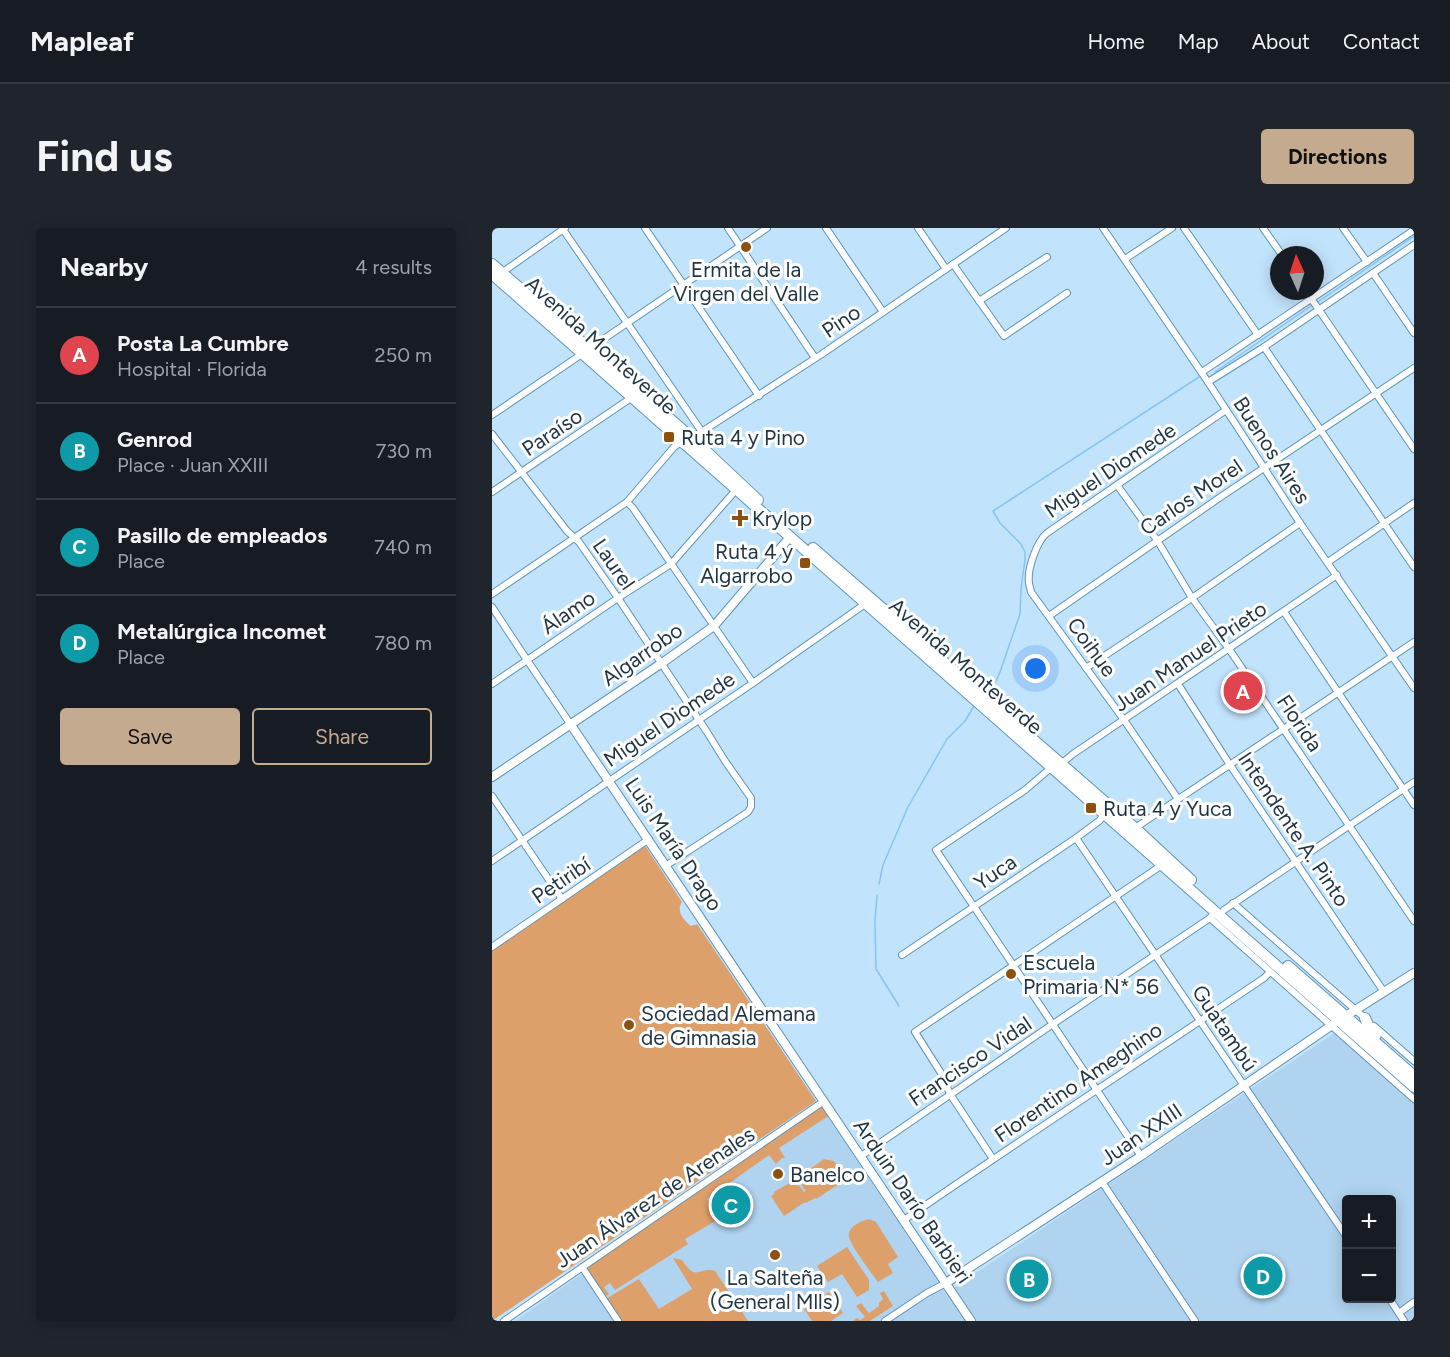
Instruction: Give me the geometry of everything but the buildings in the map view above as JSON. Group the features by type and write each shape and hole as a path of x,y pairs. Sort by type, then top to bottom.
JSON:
{"main road":[{"name":"Avenida Monteverde","path":"492,264 495,276 586,351 697,435 756,498 1057,766 1105,814 1335,1021 1414,1088"},
{"name":"Avenida Monteverde","path":"586,351 631,398 865,604 1057,766 1135,828 1216,914 1287,975 1290,983 1317,1009 1411,1069"},
{"path":"1365,1018 1369,1027 1411,1069"}],"street":[{"path":"495,276 564,228 697,435"},
{"path":"645,228 759,396"},
{"path":"728,228 815,358"},
{"path":"492,415 766,228"},
{"path":"826,228 883,312"},
{"path":"918,228 946,269"},
{"name":"Pino","path":"681,442 697,435 759,396 1006,228"},
{"name":"Buenos Aires","path":"1103,228 1202,372 1300,523 1414,688"},
{"path":"1125,259 1172,228"},
{"path":"1184,228 1258,335"},
{"path":"1263,228 1276,246"},
{"path":"1344,228 1367,262"},
{"path":"1324,290 1414,230"},
{"path":"1208,382 1264,347 1414,244"},
{"path":"980,301 1047,257"},
{"path":"953,264 1004,336 1067,293"},
{"path":"1373,273 1414,333"},
{"path":"1202,372 1310,300"},
{"path":"1312,300 1414,449"},
{"path":"1264,347 1414,567"},
{"name":"Carlos Morel","path":"1048,616 1414,368"},
{"name":"Paraíso","path":"492,492 631,398"},
{"name":"Miguel Diomede","path":"1030,570 1038,544 1043,536 1226,410"},
{"name":"Laurel","path":"492,434 618,598 751,798 751,807 748,812 667,866"},
{"path":"492,594 627,502 674,447 681,442"},
{"name":"Florida","path":"1117,485 1157,540 1192,598 1414,921"},
{"name":"Álamo","path":"492,684 671,564 736,490"},
{"path":"627,502 753,682"},
{"path":"1328,562 1414,503"},
{"path":"1086,668 1300,523"},
{"name":"Algarrobo","path":"492,777 572,725 714,626 790,537"},
{"name":"Coihue","path":"1030,570 1031,592 1178,799"},
{"name":"Juan Manuel Prieto","path":"974,906 936,850 1337,575"},
{"name":"Miguel Diomede","path":"492,861 865,604"},
{"name":"Luis María Drago","path":"492,607 824,1101"},
{"path":"1284,612 1414,805"},
{"path":"1135,828 1414,642"},
{"name":"Intendente A. Pinto","path":"1178,684 1230,765 1384,992"},
{"name":"Francisco Vidal","path":"861,1156 1414,782"},
{"path":"492,796 562,899"},
{"name":"Yuca","path":"902,955 1076,838 1105,814"},
{"name":"Guatambú","path":"1076,838 1342,1229"},
{"name":"Petiribí","path":"492,947 649,839"},
{"path":"993,1159 950,1094 941,1073 915,1032 1162,864"},
{"path":"1233,903 1365,1018"},
{"path":"974,906 1141,1156"},
{"path":"1216,914 1270,972 1335,1021 1414,1099"},
{"name":"Florentino Ameghino","path":"904,1220 1270,972"},
{"name":"Juan XXIII","path":"885,1321 1141,1156 1244,1087 1335,1021 1356,1011 1414,973"},
{"name":"Arduin Darío Barbieri","path":"824,1101 971,1321"},
{"name":"Juan Álvarez de Arenales","path":"504,1321 824,1101"},
{"path":"1102,1182 1195,1321"},
{"path":"582,1267 618,1321"},
{"path":"1399,1312 1414,1302"},
{"path":"1392,1303 1404,1321"}],"shaded area":[{"name":"Sociedad Alemana de Gimnasia","path":"642,847 646,847 682,902 680,912 683,918 691,926 697,924 816,1101 492,1321 492,950"},
{"path":"1336,1032 1414,1101 1414,1321 515,1321 822,1108 946,1293"},
{"path":"823,1104 830,1115 779,1148 785,1158 776,1164 769,1155 707,1199 717,1214 729,1207 732,1211 685,1239 688,1244 615,1290 610,1283 604,1287 609,1294 605,1297 584,1267"},
{"path":"824,1159 834,1161 843,1175 841,1183 784,1216 771,1196 791,1182 798,1184 804,1192 806,1191 802,1183 803,1174"},
{"path":"869,1219 876,1222 898,1257 888,1264 893,1273 878,1282 849,1237 852,1227"},
{"path":"847,1247 869,1280 869,1290 857,1297 842,1274 828,1282 817,1266"},
{"path":"673,1258 682,1260 691,1271 715,1271 748,1321 618,1321 604,1300 639,1279 659,1309 692,1289"},
{"path":"884,1291 893,1306 870,1321 853,1321 865,1317 856,1306 861,1303 869,1313 879,1306 883,1299 880,1293"},
{"path":"829,1292 843,1313 831,1321 812,1321 804,1309"}],"waterway":[{"path":"1318,302 1414,236"},
{"path":"1215,372 1311,306"},
{"path":"989,687 995,683 1000,672 1020,614 1025,560 1025,552 1021,544 1000,523 993,511 1199,377"},
{"path":"879,884 883,865 908,807 947,739 965,721 974,706"},
{"path":"877,895 876,969 899,1006"}],"place":[{"name":"Ermita de la Virgen del Valle","path":"746,247"},
{"name":"Ruta 4 y Pino","path":"669,437"},
{"name":"Krylop","path":"740,518"},
{"name":"Ruta 4 y Algarrobo","path":"805,563"},
{"name":"Posta La Cumbre","path":"1243,691"},
{"name":"Ruta 4 y Yuca","path":"1091,808"},
{"name":"Escuela Primaria N* 56","path":"1011,974"},
{"name":"Sociedad Alemana de Gimnasia","path":"629,1025"},
{"name":"Banelco","path":"778,1174"},
{"name":"Pasillo de empleados","path":"731,1205"},
{"name":"La Salteña (General Mlls)","path":"775,1255"},
{"name":"Metalúrgica Incomet","path":"1263,1276"},
{"name":"Genrod","path":"1029,1279"}]}
